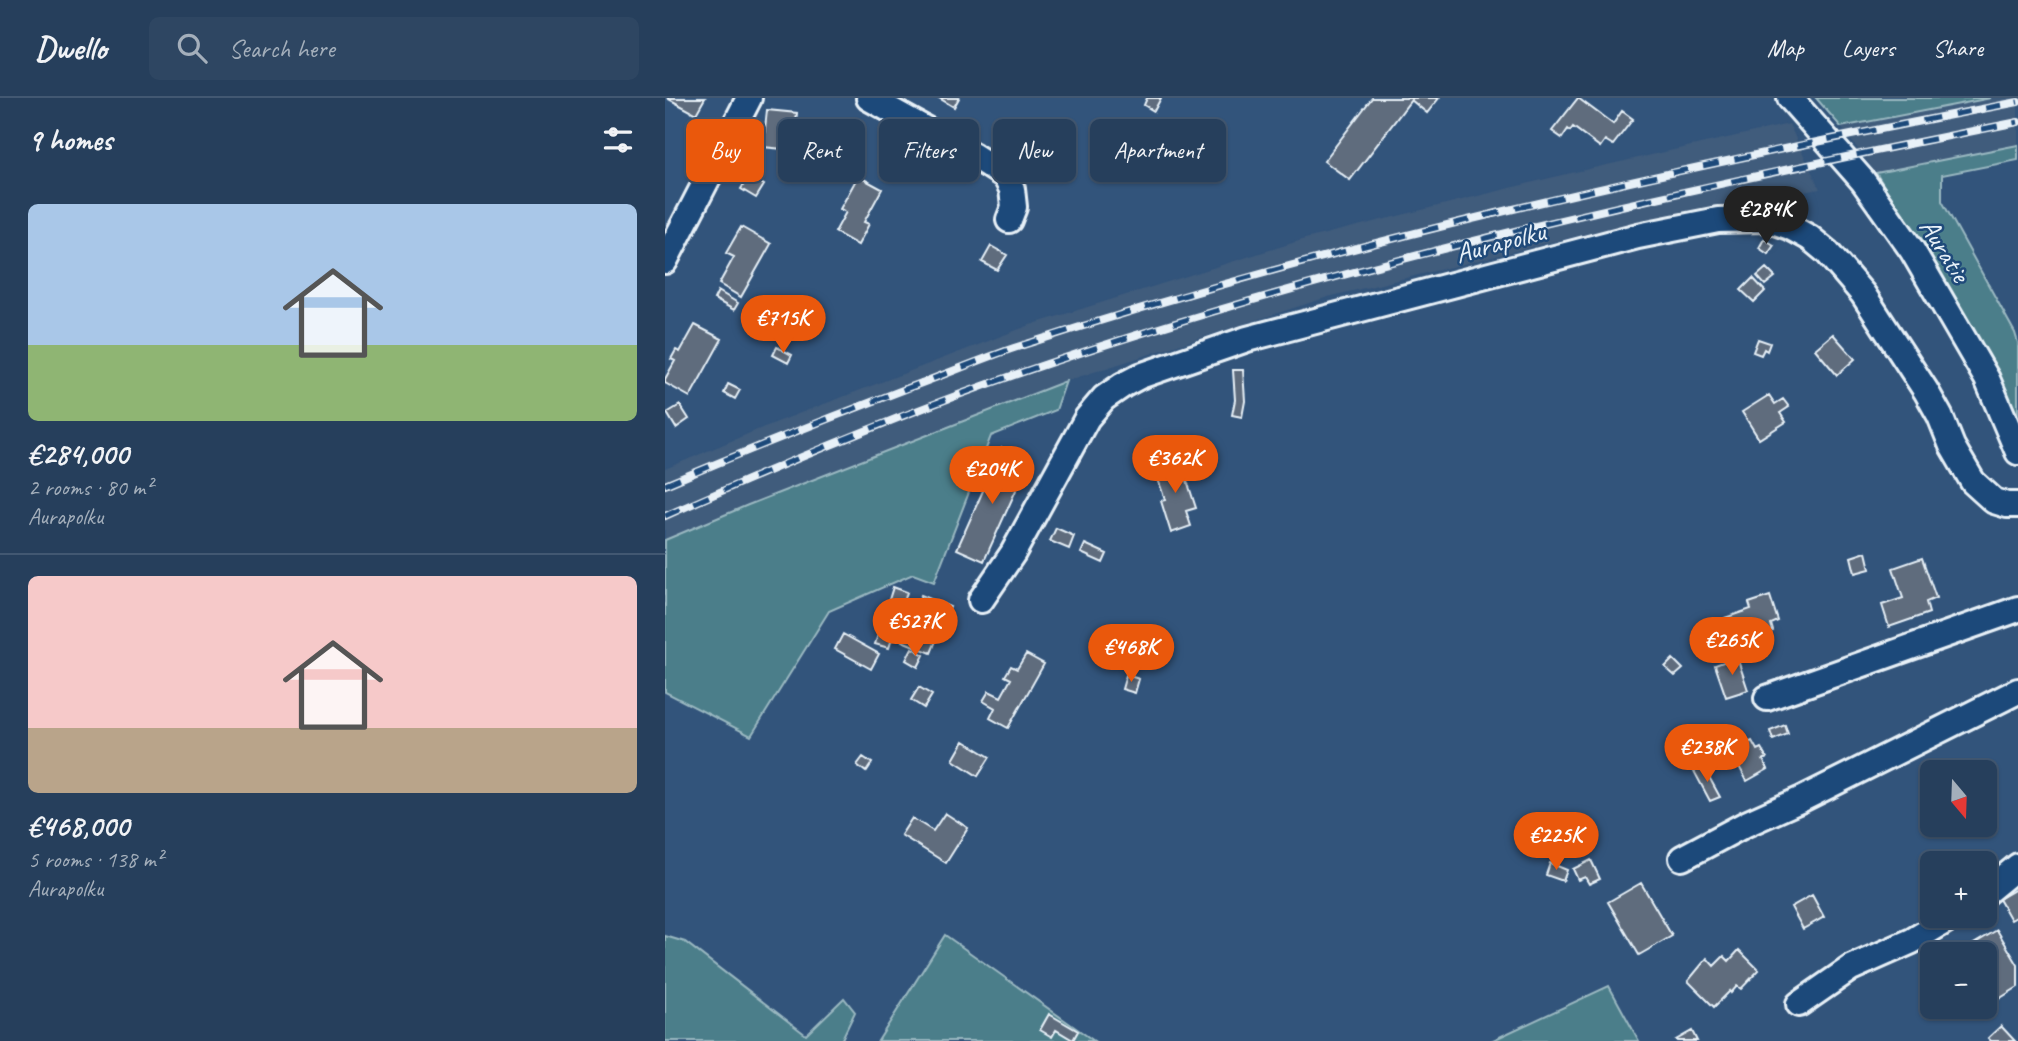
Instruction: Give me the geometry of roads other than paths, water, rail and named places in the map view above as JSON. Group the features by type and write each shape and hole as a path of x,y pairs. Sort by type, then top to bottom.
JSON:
{"street":[{"path":"665,261 750,98"},
{"path":"869,98 1005,176 1012,189 1014,207 1009,220"},
{"name":"Auratie","path":"1790,98 1863,181 1912,250 1987,379 2018,452"},
{"name":"Aurapolku","path":"981,600 1013,553 1087,418 1104,398 1140,376 1247,339 1638,236 1718,220 1767,219 1800,232 1826,252 1863,294 1920,380 1973,482 1994,501 2018,505"},
{"path":"1767,698 2018,608"},
{"path":"1682,858 2018,691"},
{"path":"1997,883 2018,866"},
{"path":"1799,1004 1851,968 1912,942 1934,928"}],"railway":[{"path":"665,485 816,423 1001,353 1137,309 1387,240 1512,209 1765,153 2018,102"},
{"path":"665,516 841,440 930,405 1142,333 1266,296 1390,262 1640,202 2018,122"}]}
